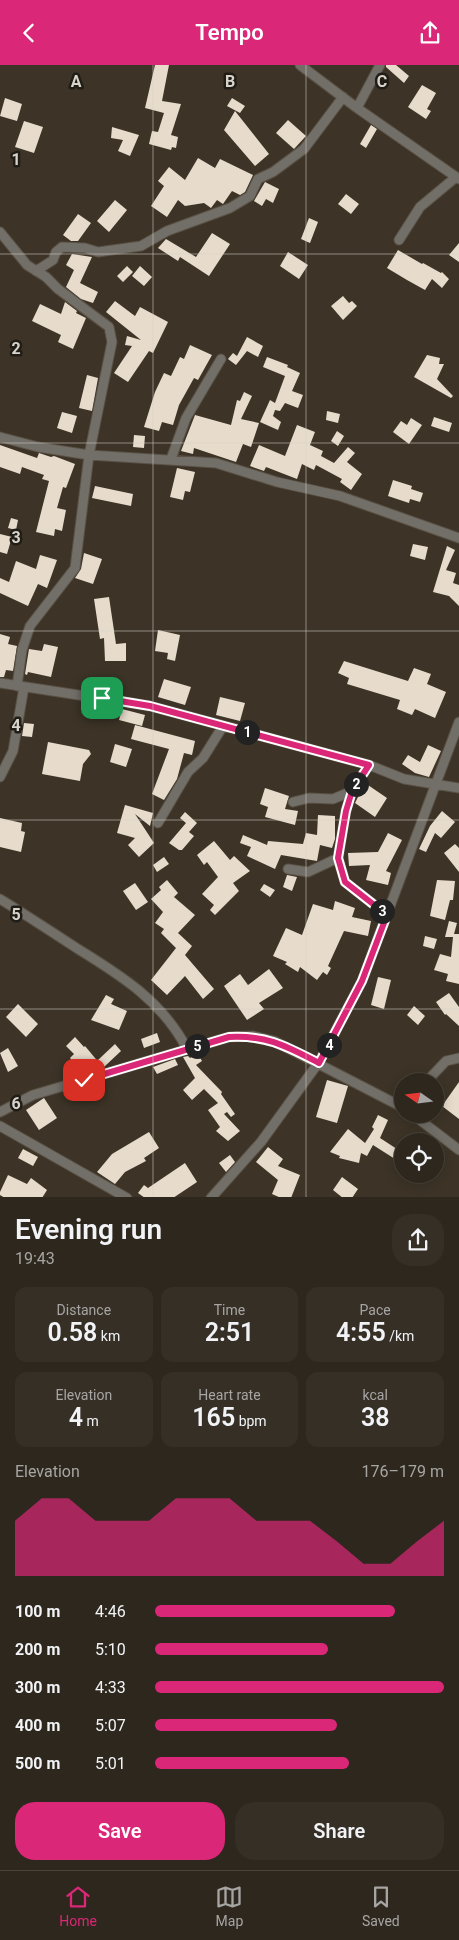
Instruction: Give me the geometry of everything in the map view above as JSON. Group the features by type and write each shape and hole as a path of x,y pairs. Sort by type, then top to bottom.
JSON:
{"street":[{"path":"300,65 357,108 458,178 420,207 399,240"},
{"path":"357,108 380,65"},
{"path":"36,271 53,260 56,252 62,247 84,248 98,252 141,246 167,231 230,208 250,196 258,179 273,172 304,149 342,97"},
{"path":"0,232 27,265 109,327 112,342 89,455 75,567 30,626 22,650 13,751 0,777"},
{"path":"172,459 186,418 221,359"},
{"path":"0,437 38,447 89,455 216,463 278,482 340,496 459,538"},
{"path":"0,683 150,706 369,765 404,779 459,788"},
{"path":"211,1197 261,1142 319,1063 362,981 459,722"},
{"path":"158,823 188,772 203,758 223,726"},
{"path":"369,765 352,791 346,811 338,858 345,882 387,915"},
{"path":"293,802 309,797 333,799 352,791"},
{"path":"333,799 346,811"},
{"path":"288,869 308,873 338,858"},
{"path":"0,899 128,980 159,1007 177,1029 187,1049"},
{"path":"0,1112 33,1095 229,1037 253,1036 274,1041 394,1103"},
{"path":"435,1073 446,1061 459,1058"},
{"path":"424,1123 459,1150"},
{"path":"0,1126 127,1197"}],"building":[{"path":"155,65 169,65 162,101 181,104 171,135 178,137 176,148 172,147 171,150 149,144 152,131 158,132 164,113 145,108"},
{"path":"386,65 396,65 409,76 404,83"},
{"path":"422,85 436,93 427,109 431,111 426,119 408,107"},
{"path":"5,98 22,104 17,121 0,116"},
{"path":"232,98 245,106 240,113 227,106"},
{"path":"235,111 269,154 255,166 224,130"},
{"path":"288,120 306,136 294,149 276,133"},
{"path":"24,121 43,127 34,153 15,147"},
{"path":"371,125 377,129 366,148 360,144"},
{"path":"112,127 139,135 130,156 118,151 123,140 111,138"},
{"path":"198,158 215,168 220,159 253,175 245,192 240,195 232,191 223,204 217,200 211,208 204,203 185,206 178,200 167,217 151,206 164,186 158,181 169,167 185,180"},
{"path":"265,182 279,189 273,203 266,199 262,206 254,201"},
{"path":"346,194 359,204 351,214 338,204"},
{"path":"115,200 127,210 109,232 97,221"},
{"path":"78,214 91,223 78,241 71,241 63,235"},
{"path":"309,218 318,222 310,243 301,239"},
{"path":"212,233 230,244 209,276 180,257 178,261 158,248 166,239 196,257"},
{"path":"459,243 459,262 449,255"},
{"path":"398,250 422,264 442,272 449,279 442,288 432,279 425,290 407,280 387,268"},
{"path":"288,252 308,265 299,279 280,266"},
{"path":"72,254 92,257 80,283 98,292 93,303 81,299 66,287 74,270 66,265"},
{"path":"127,266 133,272 123,282 117,276"},
{"path":"140,266 152,277 144,286 132,276"},
{"path":"343,296 349,303 352,301 357,306 343,320 331,306"},
{"path":"115,301 135,316 140,307 168,322 153,353 149,351 128,382 114,373 132,346 125,345 127,336 141,340 106,312"},
{"path":"65,302 77,311 76,313 86,318 73,349 58,342 61,335 32,321 40,304 61,314"},
{"path":"247,337 263,346 258,357 247,351 236,365 228,359 233,353 237,356"},
{"path":"190,345 212,355 198,380 194,378 179,405 173,425 162,422 159,431 144,427 155,392 164,373 171,376 180,357 184,359"},
{"path":"427,355 440,358 439,364 444,364 437,379 453,396 451,398 414,377"},
{"path":"267,357 288,365 287,367 300,373 292,391 303,395 298,408 285,403 280,411 275,410 273,416 281,422 278,430 260,422 270,400 275,403 285,376 263,367"},
{"path":"87,375 98,378 92,411 79,408"},
{"path":"244,392 252,396 241,419 259,423 251,447 243,444 236,462 194,448 193,454 181,451 195,415 231,425 237,400 240,401"},
{"path":"327,411 340,414 338,423 326,420"},
{"path":"62,412 77,416 72,433 57,428"},
{"path":"434,417 452,423 449,432 431,426"},
{"path":"411,418 422,425 409,444 393,432 401,421 407,425"},
{"path":"297,425 315,432 310,445 323,451 321,456 334,463 348,447 355,453 347,462 362,474 351,490 340,482 342,479 316,465 314,470 302,464 297,479 266,467 264,471 250,466 259,445 285,456"},
{"path":"337,431 344,436 338,446 331,441"},
{"path":"134,435 145,436 144,448 133,447"},
{"path":"0,445 37,458 39,453 51,457 54,456 75,464 66,488 63,487 57,508 66,510 62,531 55,529 54,536 36,532 49,481 42,479 44,475 22,467 20,474 0,467"},
{"path":"177,468 195,472 190,492 185,491 183,500 170,497"},
{"path":"393,480 412,486 411,489 423,493 420,502 410,499 409,503 388,496"},
{"path":"95,486 133,494 131,506 92,498"},
{"path":"11,518 18,520 16,530 8,528"},
{"path":"0,534 12,537 7,554 0,552"},
{"path":"413,544 428,547 425,560 410,556"},
{"path":"447,546 455,550 446,570 456,573 453,583 459,585 459,606 449,596 433,592"},
{"path":"84,553 102,559 93,584 75,578 81,569"},
{"path":"40,555 57,560 47,588 38,584 28,606 0,593 0,578 9,582 16,561 36,569"},
{"path":"109,597 116,644 126,643 126,661 105,661 104,638 100,639 94,599"},
{"path":"158,630 180,635 175,661 167,659 168,653 155,651"},
{"path":"0,634 10,637 8,644 17,646 13,671 6,670 4,677 0,677"},
{"path":"44,644 58,647 51,677 28,672 27,675 25,674 29,649 42,651"},
{"path":"344,661 408,681 414,668 431,674 427,684 446,692 435,718 415,709 412,715 397,709 400,700 347,684 349,678 338,673"},
{"path":"164,679 191,687 185,705 158,697"},
{"path":"220,697 245,703 240,721 216,715"},
{"path":"122,709 145,715 142,726 119,720"},
{"path":"24,723 34,724 32,737 22,736"},
{"path":"135,725 195,741 192,755 184,753 177,779 164,800 152,794 169,749 131,739"},
{"path":"48,742 89,750 91,754 83,764 80,781 42,774"},
{"path":"115,744 132,749 126,767 110,762"},
{"path":"428,745 441,751 429,777 415,773 402,764 408,755 420,762"},
{"path":"365,783 387,798 375,817 355,803"},
{"path":"265,788 289,796 285,809 298,811 295,825 265,817 268,807 260,804"},
{"path":"125,805 153,813 150,826 135,814 154,843 139,857 128,845 135,838 117,833"},
{"path":"442,811 455,822 441,838 435,833 426,852 419,849 430,826"},
{"path":"185,812 197,823 189,832 194,836 182,850 179,850 169,843 186,823 180,818"},
{"path":"318,815 335,816 335,839 332,848 320,845 317,861 281,855 275,869 247,856 251,847 240,843 243,835 267,845 268,841 303,844 306,833 317,835"},
{"path":"0,818 22,823 21,831 25,832 21,852 0,847"},
{"path":"388,833 402,840 386,871 391,873 388,885 366,880 370,865 349,866 348,853 378,852"},
{"path":"214,841 230,860 234,856 250,871 233,883 239,891 215,915 210,910 214,905 202,894 218,877 207,862 204,865 197,855"},
{"path":"455,844 459,848 459,872 444,853"},
{"path":"164,857 169,864 157,872 153,865"},
{"path":"287,875 297,877 292,891 283,887"},
{"path":"167,880 178,893 174,897 195,915 178,933 192,946 185,955 214,989 203,999 185,976 167,995 151,980 176,948 161,933 164,929 155,923 163,912 151,899 161,890 159,887"},
{"path":"437,880 455,881 453,900 450,900 445,920 430,916"},
{"path":"135,883 148,902 136,910 123,891"},
{"path":"264,884 275,890 270,897 260,890"},
{"path":"335,901 355,908 352,917 371,921 368,936 344,931 328,966 331,968 327,975 323,972 317,980 300,967 298,972 285,964 287,962 273,956 286,928 302,935 313,904 333,910"},
{"path":"449,921 457,923 454,934 459,934 459,984 446,981 448,974 434,970 440,954 451,957 453,937 445,937"},
{"path":"425,936 437,939 434,949 423,946"},
{"path":"269,969 283,988 259,1003 264,1009 247,1020 224,986 240,974 248,985"},
{"path":"378,977 391,980 384,1009 371,1005"},
{"path":"449,993 459,1007 459,1026 445,1015 436,1002"},
{"path":"106,995 114,999 111,1004 127,1011 119,1030 91,1020"},
{"path":"18,1004 38,1024 26,1037 6,1017"},
{"path":"414,1006 425,1016 418,1025 407,1015"},
{"path":"157,1033 160,1042 144,1048 141,1039"},
{"path":"75,1037 100,1064 72,1077 69,1069 76,1066 70,1058 74,1054 66,1046"},
{"path":"115,1044 121,1051 104,1067 98,1060"},
{"path":"8,1048 18,1066 8,1072 0,1053"},
{"path":"198,1054 202,1061 196,1065 222,1092 221,1094 235,1114 231,1117 227,1112 224,1114 240,1131 228,1141 216,1131 220,1127 208,1110 218,1103 204,1089 192,1100 183,1090 195,1078 183,1057 188,1056 190,1058"},
{"path":"175,1059 178,1065 157,1074 153,1067"},
{"path":"327,1080 348,1086 337,1123 316,1117"},
{"path":"459,1082 459,1119 444,1108 444,1103"},
{"path":"44,1098 57,1118 39,1130 26,1110"},
{"path":"378,1115 388,1120 380,1138 394,1147 394,1158 373,1145 367,1156 361,1153 359,1163 339,1158 340,1156 330,1152 348,1129 365,1143 374,1129 372,1127"},
{"path":"149,1132 159,1148 144,1158 146,1161 125,1172 115,1184 97,1172 112,1154"},
{"path":"268,1147 283,1159 278,1166 300,1175 291,1197 279,1197 272,1194 278,1180 256,1162"},
{"path":"23,1149 38,1157 33,1166 18,1158"},
{"path":"230,1155 235,1162 226,1172 219,1163"},
{"path":"185,1163 197,1182 174,1197 144,1197 138,1193 144,1185 148,1188"},
{"path":"8,1175 27,1184 31,1178 47,1190 43,1197 3,1197 0,1195"},
{"path":"342,1177 358,1189 353,1197 342,1197 333,1190"}],"route":[{"path":"84,1080 229,1037 253,1036 274,1041 319,1063 362,981 387,915 355,892 345,882 338,858 346,811 352,791 369,765 150,706 102,698"}]}
